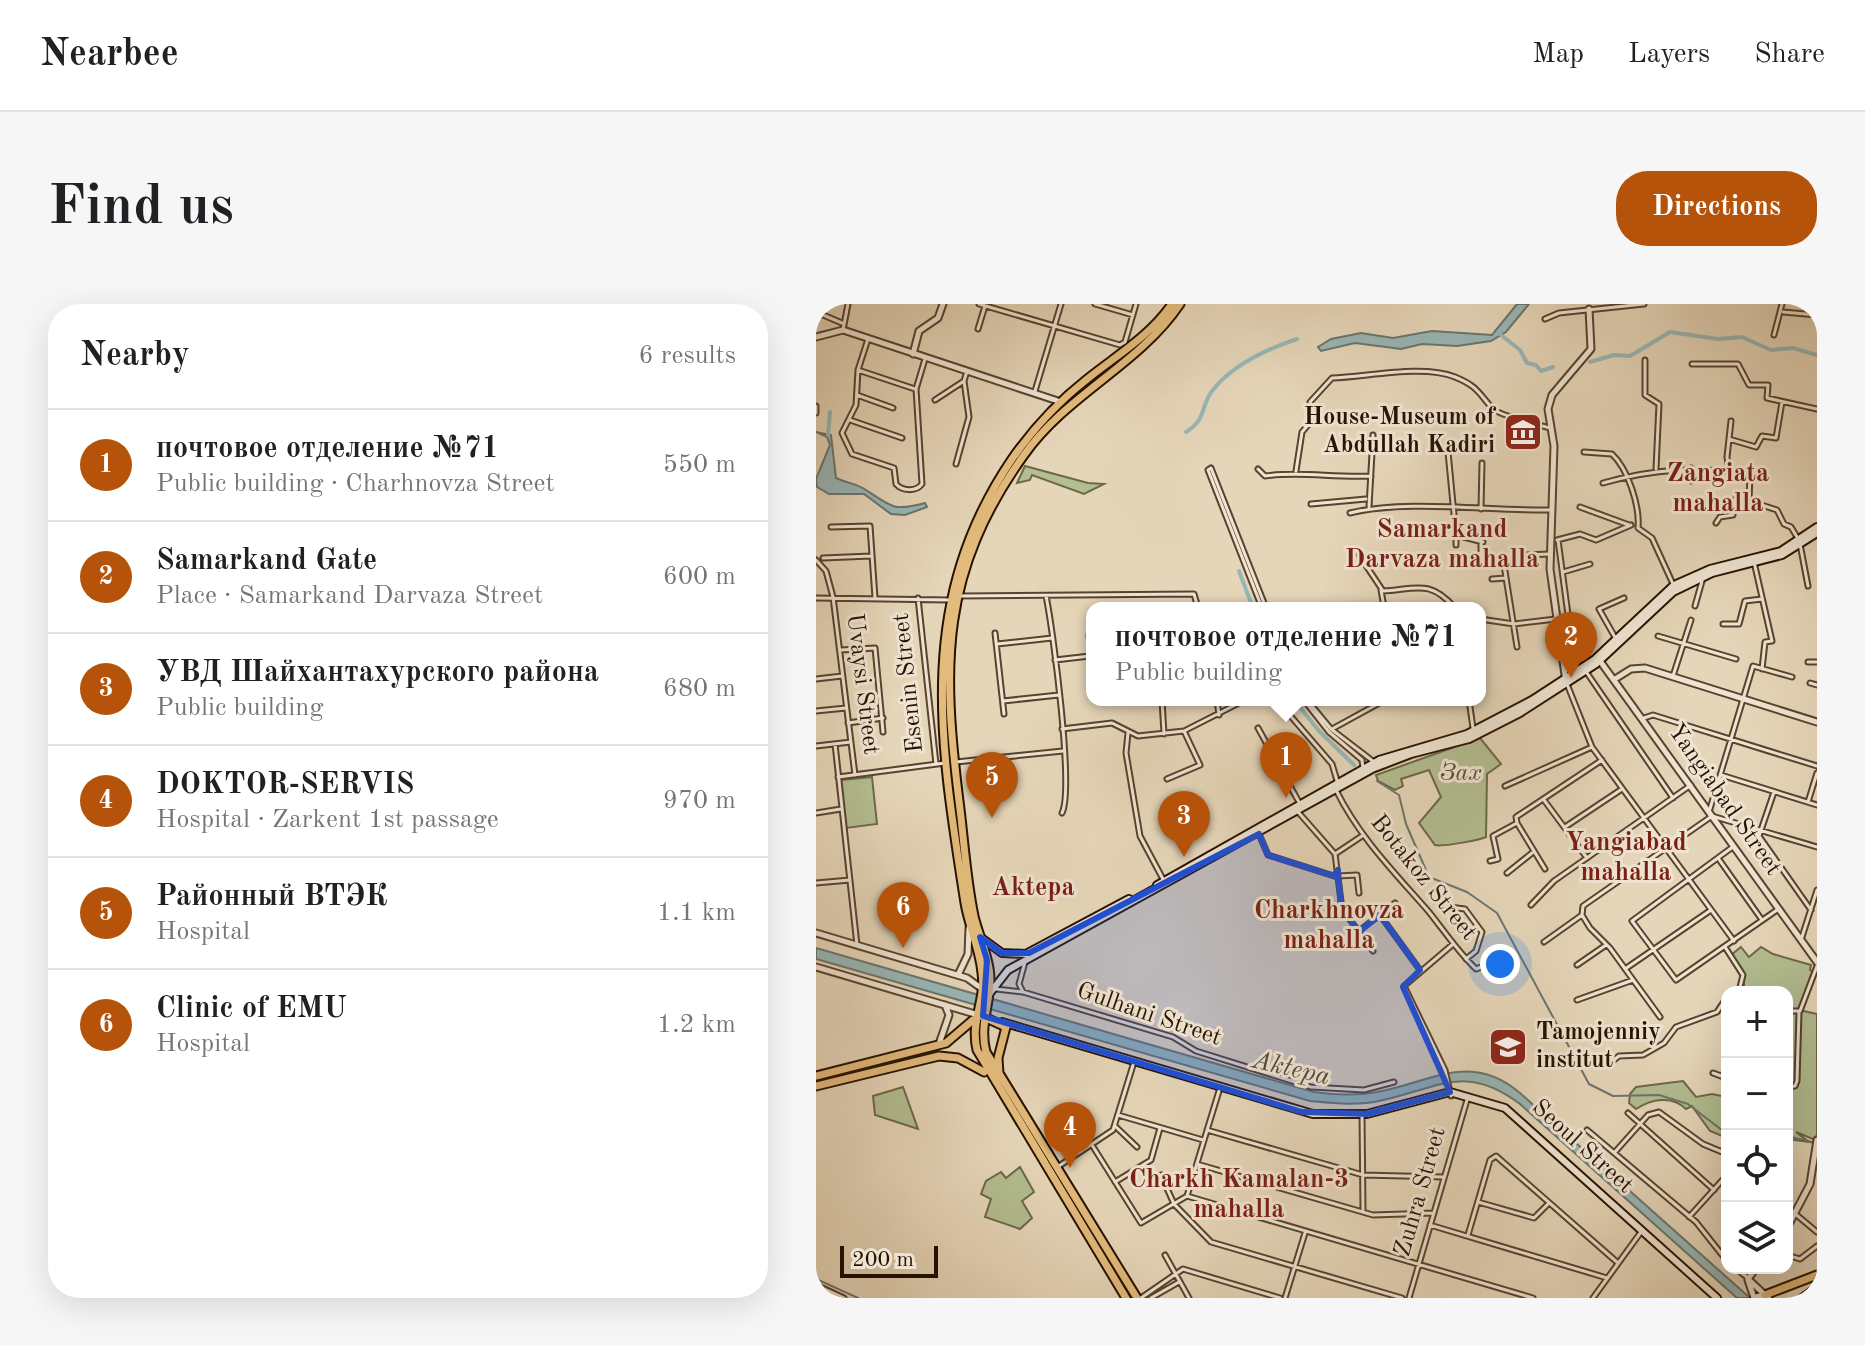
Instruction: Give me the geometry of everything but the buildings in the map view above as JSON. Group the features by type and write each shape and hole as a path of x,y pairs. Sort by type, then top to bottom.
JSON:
{"main road":[{"path":"1015,461 1068,405 1145,340 1180,304"},
{"path":"985,996 981,964 968,919 944,704 946,645 954,598 978,531 1015,461 1061,402 1145,340"},
{"path":"1565,679 1586,672 1600,661 1673,592 1701,577 1782,555 1817,530"},
{"path":"980,937 1006,954 1029,953 1259,834 1366,767 1469,739 1565,679 1616,639 1674,585 1710,569 1781,551 1800,543"},
{"path":"985,996 1001,976 1026,960 1300,809"},
{"path":"961,850 990,970 979,1013 977,1050 989,1076 1056,1173"},
{"path":"816,1076 939,1044 954,1038 979,1013"},
{"path":"979,1013 984,1047 1001,1080 1099,1246 1126,1298"},
{"name":"Seoul Street","path":"979,1013 1133,1064 1307,1116 1362,1116 1450,1092 1512,1115 1715,1298"},
{"path":"1001,1080 997,1060 1006,1034 1002,1022"},
{"path":"1006,1034 1013,1030 1133,1064"},
{"path":"816,1086 939,1056 969,1062 989,1076"},
{"name":"Seoul Street","path":"1133,1064 1307,1113 1362,1116"},
{"path":"1099,1246 1139,1298"},
{"path":"1754,1298 1764,1294 1778,1295 1817,1275"},
{"path":"1803,1298 1817,1288"}],"street":[{"path":"842,326 848,304"},
{"path":"913,354 920,330 938,318 943,304"},
{"path":"979,304 1120,345 1125,342 1136,304"},
{"path":"1035,391 1061,304"},
{"path":"1095,304 1133,315"},
{"path":"1545,319 1559,313 1644,304"},
{"path":"1774,335 1782,304"},
{"path":"978,329 986,305"},
{"path":"1589,309 1592,348 1550,400 1550,428 1554,446 1549,541 1565,679 1592,747 1734,941"},
{"path":"816,312 868,339 1061,402"},
{"path":"1783,312 1817,315"},
{"path":"816,337 842,326"},
{"path":"868,339 858,370 857,395 850,420 842,433 850,453 894,468 898,488 917,488 922,484 916,389 926,357"},
{"path":"1645,360 1645,395 1659,404 1656,469"},
{"path":"1692,364 1738,364 1749,385 1767,385 1767,398 1817,409"},
{"path":"858,370 916,389"},
{"path":"956,464 969,417 964,381 968,370"},
{"path":"1296,471 1302,432 1315,417 1310,402 1332,378 1365,378 1383,372 1451,376 1481,392 1495,411 1550,428"},
{"path":"935,400 964,381"},
{"path":"857,395 893,408"},
{"path":"1729,439 1756,447 1762,436 1776,438 1782,402"},
{"path":"816,406 816,413"},
{"path":"850,420 902,438"},
{"path":"1729,471 1731,421"},
{"path":"1369,509 1373,435"},
{"path":"1448,452 1456,545"},
{"path":"1584,452 1612,454 1638,510 1638,528"},
{"path":"1481,509 1482,463"},
{"path":"1211,468 1262,602 1208,470 1211,468"},
{"path":"1691,468 1691,481"},
{"path":"1258,469 1265,476 1296,471 1328,478 1371,476"},
{"path":"1603,483 1656,469 1729,471 1750,474 1749,501"},
{"path":"1311,504 1368,499"},
{"path":"1716,523 1720,517 1733,515 1734,500 1749,501 1777,510 1781,522 1791,527 1800,543 1808,586"},
{"path":"1350,513 1369,509 1453,507 1553,510"},
{"path":"1580,507 1638,528 1652,538 1674,585"},
{"path":"1549,541 1580,534 1596,540 1631,525"},
{"path":"831,527 870,526 875,598"},
{"path":"1456,535 1482,543 1480,565 1504,565 1517,647"},
{"path":"1558,540 1575,667 1565,679"},
{"path":"1521,555 1550,554"},
{"path":"1359,555 1381,590 1383,602"},
{"path":"823,558 873,556"},
{"name":"Uvaysi Street","path":"816,560 826,571 833,597 855,775"},
{"path":"1754,562 1772,641 1765,642 1762,669"},
{"path":"1563,572 1590,564"},
{"path":"1695,606 1701,577"},
{"path":"1492,579 1506,578"},
{"path":"1381,590 1427,587 1449,602"},
{"path":"816,598 1194,594 1196,602"},
{"path":"1046,596 1062,729 1066,799 1062,813"},
{"name":"Esenin Street","path":"918,598 936,764"},
{"path":"1616,639 1599,609 1624,598"},
{"path":"1723,624 1737,625 1745,601 1763,599"},
{"path":"1486,620 1514,624 1557,619"},
{"path":"1673,676 1691,620"},
{"path":"995,633 1004,714"},
{"path":"1658,636 1736,659"},
{"path":"997,644 1052,638"},
{"path":"839,650 875,647 883,732"},
{"path":"1055,660 1086,656"},
{"name":"Yangiabad Street","path":"1600,661 1644,718 1817,964"},
{"path":"1808,662 1817,662"},
{"path":"1660,1017 1582,915 1582,909 1710,814 1753,666 1792,677"},
{"path":"1615,679 1637,667 1817,722"},
{"path":"1586,672 1673,798"},
{"path":"816,679 842,676"},
{"path":"1810,683 1817,685"},
{"path":"1003,701 1059,695"},
{"path":"1162,706 1164,734"},
{"path":"1218,706 1219,715"},
{"path":"1062,729 1112,723 1138,736 1164,734 1184,731 1235,706"},
{"path":"1311,706 1366,767"},
{"path":"1330,730 1374,706"},
{"path":"1470,706 1473,728"},
{"path":"816,711 846,708"},
{"name":"Botakoz Street","path":"1288,713 1332,764 1337,787 1363,835 1452,945 1478,970 1494,962"},
{"path":"1644,718 1653,715 1817,766"},
{"path":"848,723 883,718"},
{"path":"1258,728 1300,809 1335,854 1342,909 1373,951"},
{"path":"1167,779 1200,765 1184,731"},
{"path":"1128,732 1126,753 1140,836 1165,882"},
{"path":"816,746 851,742"},
{"name":"Uvaysi Street","path":"835,744 857,945"},
{"path":"1505,786 1592,747"},
{"path":"838,777 1063,751"},
{"path":"1545,869 1516,817 1602,760"},
{"path":"1808,802 1817,773"},
{"path":"1721,775 1817,805"},
{"path":"1531,905 1549,884 1691,785"},
{"path":"1565,827 1623,788"},
{"path":"1774,792 1759,836 1811,910"},
{"path":"1543,799 1587,858"},
{"path":"816,813 841,809"},
{"path":"1710,814 1817,847"},
{"path":"1490,861 1498,859 1493,836 1517,823"},
{"path":"1259,834 1268,855 1334,876 1338,873 1357,875 1359,893"},
{"path":"1335,854 1363,835"},
{"path":"1734,846 1633,919 1653,950 1676,980 1779,908"},
{"path":"1507,873 1533,852"},
{"path":"1718,858 1762,920"},
{"path":"816,883 850,880"},
{"path":"1801,940 1817,890"},
{"path":"1359,931 1395,903"},
{"path":"1441,906 1465,909 1482,932 1475,953 1466,959"},
{"path":"1625,969 1711,910"},
{"path":"1380,915 1420,970"},
{"path":"1544,942 1582,915"},
{"path":"957,975 963,970 969,951 968,919"},
{"path":"816,933 965,977 978,984 985,996"},
{"path":"1450,1092 1445,1068 1405,990 1405,983 1452,945"},
{"path":"1577,965 1606,945"},
{"path":"1725,947 1743,975 1740,986"},
{"path":"1023,992 1019,985 1026,960"},
{"path":"1793,1086 1797,1081 1799,1012 1817,964"},
{"path":"816,967 979,1013"},
{"path":"963,970 965,977"},
{"path":"1577,1000 1633,980"},
{"name":"Gulhani Street","path":"985,996 999,988 1023,992 1175,1038 1196,1051 1311,1087 1358,1090 1394,1082"},
{"path":"939,1044 949,1015 944,1005"},
{"path":"1610,1063 1619,1056 1643,1055 1664,1043 1676,1027 1717,1012 1721,1006"},
{"path":"1793,1012 1799,1012"},
{"path":"1056,1173 1111,1134 1133,1064"},
{"path":"1713,1073 1721,1076"},
{"path":"1092,1145 1141,1223 1187,1196 1219,1091"},
{"name":"Zuhra Street","path":"1409,1298 1467,1098"},
{"path":"1615,1152 1650,1113 1662,1112 1703,1144 1721,1152"},
{"path":"1628,1113 1714,1190"},
{"path":"1118,1115 1204,1141"},
{"path":"1362,1116 1363,1212"},
{"path":"1115,1126 1137,1147"},
{"path":"1115,1182 1151,1160 1160,1128"},
{"path":"1207,1130 1363,1175 1443,1177"},
{"path":"1587,1130 1689,1217 1721,1254"},
{"path":"1793,1219 1810,1184 1816,1143"},
{"path":"1468,1235 1495,1156 1618,1263"},
{"path":"1197,1164 1363,1212 1434,1213"},
{"path":"1161,1175 1174,1204 1201,1228 1211,1242 1402,1298"},
{"path":"1689,1217 1721,1182"},
{"path":"1187,1196 1533,1298"},
{"path":"1478,1202 1534,1218 1549,1203"},
{"path":"1793,1212 1817,1232"},
{"path":"1430,1225 1607,1278"},
{"path":"1139,1298 1183,1269 1282,1298 1305,1231"},
{"path":"1593,1298 1641,1232"},
{"path":"1793,1257 1800,1259 1817,1246"},
{"path":"1165,1255 1189,1298"},
{"path":"1742,1274 1764,1294"},
{"path":"1748,1279 1752,1274"},
{"path":"1748,1279 1754,1298"},
{"path":"1151,1298 1179,1282"},
{"path":"816,1285 844,1298"}],"highlighted area":[{"path":"1259,834 1268,855 1334,876 1338,870 1341,908 1359,931 1380,915 1420,970 1403,987 1450,1092 1367,1114 1302,1112 983,1016 987,960 980,937 1002,953 1029,953"}],"green space":[{"path":"1025,466 1088,483 1104,484 1084,494 1032,475 1030,480 1017,483"},
{"name":"Зах","path":"1480,738 1501,764 1487,774 1486,837 1435,845 1419,823 1441,797 1429,770 1401,779 1403,786 1395,790 1378,781 1376,775"},
{"path":"872,777 877,824 846,828 841,780"},
{"path":"1741,947 1749,957 1761,947 1773,954 1811,965 1813,972 1799,1010 1817,1014 1815,1140 1796,1132 1809,1142 1793,1140 1793,986 1744,986 1744,975 1730,956"},
{"path":"1683,1081 1696,1097 1721,1096 1721,1136 1710,1131 1692,1106 1686,1109 1674,1102 1661,1100 1636,1109 1629,1103 1630,1094 1636,1087"},
{"path":"903,1087 918,1129 875,1115 873,1096"},
{"path":"1020,1167 1034,1192 1022,1201 1032,1218 1020,1229 985,1217 991,1199 981,1194 986,1181 1001,1172 1006,1178"}],"water":[{"path":"1517,304 1529,304 1506,332 1491,341 1457,346 1422,344 1401,349 1355,343 1321,351 1318,347 1331,339 1361,333 1393,338 1432,331 1492,335"},
{"path":"816,432 831,435 836,478 863,488 893,506 925,503 927,507 905,515 891,514 864,494 829,494 817,487 816,479 830,445 827,437"},
{"name":"Aktepa","path":"816,948 1314,1092 1346,1095 1369,1093 1450,1073 1484,1073 1502,1080 1520,1093 1750,1298 1737,1298 1520,1104 1501,1091 1483,1084 1451,1082 1362,1103 1310,1101 816,959"}],"waterway":[{"path":"1590,362 1614,355 1630,356 1670,332 1718,339 1742,337 1771,350 1793,348 1817,355"},
{"path":"1501,335 1520,350 1527,363 1536,365 1541,371 1553,367"},
{"path":"1186,432 1200,418 1212,391 1230,373 1262,353 1297,339"},
{"path":"828,435 830,412"},
{"path":"1239,571 1251,602"},
{"path":"1299,706 1354,765"},
{"path":"1377,781 1399,795 1406,824 1429,877 1467,892 1497,913 1589,1084 1613,1096 1659,1095 1688,1104 1722,1130"},
{"path":"1793,1137 1816,1143"},
{"path":"816,1279 858,1298"}],"place":[{"name":"House-Museum of Abdullah Kadiri","path":"1523,432"},
{"name":"Samarkand Gate","path":"1571,678"},
{"name":"почтовое отделение №71","path":"1286,798"},
{"name":"Районный ВТЭК","path":"992,818"},
{"name":"УВД Шайхантахурского района","path":"1184,857"},
{"name":"Clinic of EMU","path":"903,948"},
{"name":"Tamojenniy institut","path":"1508,1047"},
{"name":"DOKTOR-SERVIS","path":"1070,1168"}],"district":[{"name":"Zangiata mahalla","path":"1718,489"},
{"name":"Samarkand Darvaza mahalla","path":"1442,545"},
{"name":"Yangiabad mahalla","path":"1626,858"},
{"name":"Aktepa","path":"1033,888"},
{"name":"Charkhnovza mahalla","path":"1329,926"},
{"name":"Charkh Kamalan-3 mahalla","path":"1239,1195"}]}
